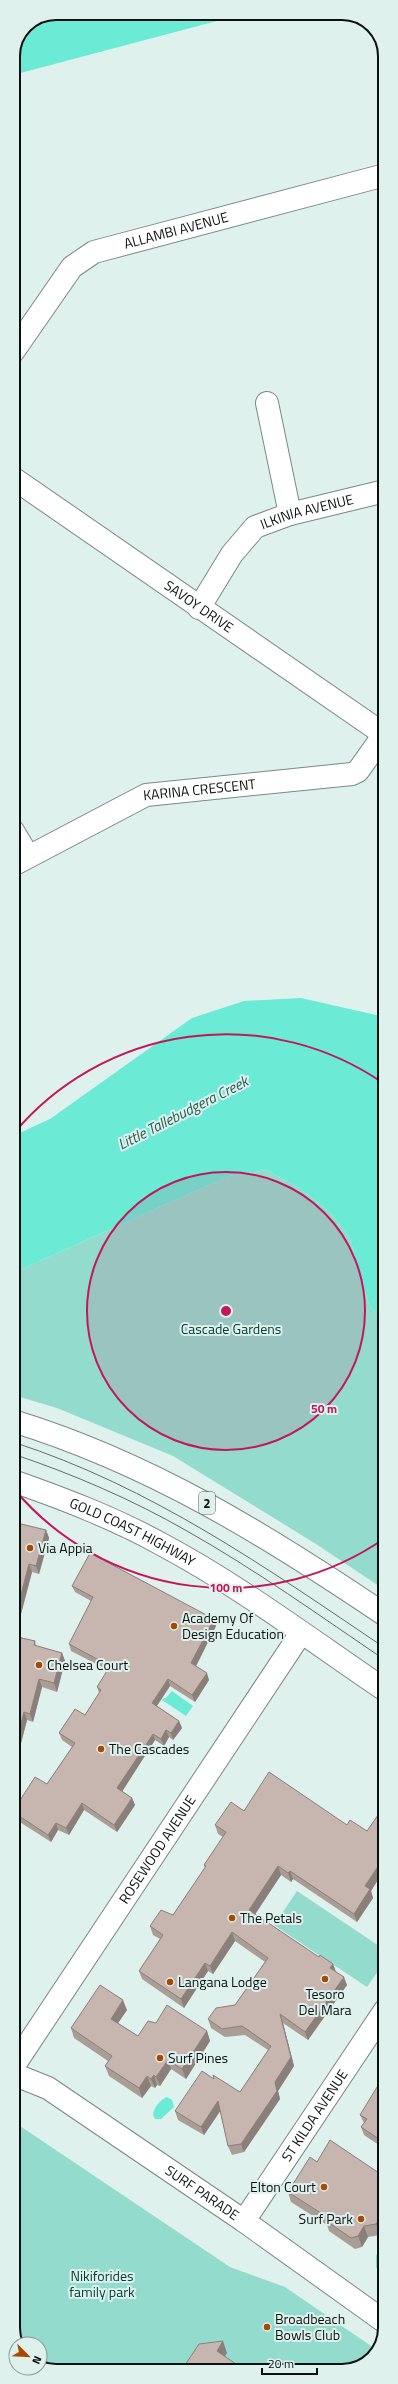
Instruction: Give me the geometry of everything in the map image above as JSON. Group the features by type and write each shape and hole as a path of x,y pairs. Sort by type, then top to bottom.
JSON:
{"main road":[{"name":"ALLAMBI AVENUE","path":"20,342 72,267 94,252 378,176"},
{"path":"267,403 290,514"},
{"name":"SAVOY DRIVE","path":"20,483 199,608 378,730"},
{"name":"ILKINIA AVENUE","path":"199,608 232,554 255,527 290,514 378,493"},
{"name":"KARINA CRESCENT","path":"21,860 146,794 352,774 358,771 378,743"},
{"name":"2","path":"20,1423 45,1431 184,1490 235,1519 378,1611"},
{"name":"GOLD COAST HIGHWAY","path":"20,1484 84,1507 161,1544 235,1588 378,1685"},
{"name":"ROSEWOOD AVENUE","path":"20,2056 301,1633"},
{"name":"ST KILDA AVENUE","path":"244,2221 378,2020"},
{"name":"SURF PARADE","path":"20,2077 48,2088 244,2221 378,2317"}],"green space":[{"name":"Cascade Gardens","path":"266,1170 299,1188 331,1213 350,1239 369,1305 378,1316 378,1585 316,1544 173,1456 57,1408 20,1397 20,1270 229,1176"},
{"path":"297,1891 378,1945 378,1971 367,1987 274,1925"},
{"name":"Nikiforides family park","path":"20,2126 230,2267 285,2287 372,2347 364,2357 347,2364 49,2363 48,2336 21,2336 20,2333"}],"water":[{"path":"221,20 20,73 21,49 26,36 30,30 36,26 49,21"},
{"name":"Little Tallebudgera Creek","path":"301,998 378,1015 378,1316 369,1305 350,1239 331,1213 299,1188 266,1170 229,1176 20,1270 20,1133 50,1119 192,1018 244,1001"},
{"path":"172,1691 193,1706 186,1716 162,1700"},
{"path":"167,2097 172,2100 174,2107 161,2119 155,2119 153,2112 158,2104"},
{"path":"378,2254 378,2268 376,2268 376,2255"}],"building":[{"path":"20,1524 46,1530 36,1566 29,1564 20,1598"},
{"path":"90,1553 214,1619 191,1663 207,1673 192,1695 168,1679 152,1703 179,1721 171,1733 166,1730 161,1739 153,1734 117,1788 132,1798 114,1825 82,1803 66,1828 56,1823 48,1835 20,1817 20,1800 35,1777 47,1784 75,1743 59,1733 75,1709 85,1715 101,1690 97,1687 110,1666 69,1644 93,1597 72,1586"},
{"path":"20,1638 35,1641 34,1645 62,1653 54,1683 39,1679 30,1714 24,1712 20,1727"},
{"path":"269,1772 347,1825 350,1820 367,1831 378,1815 378,1866 365,1886 370,1889 354,1914 290,1871 288,1873 278,1866 249,1910 319,1957 320,1955 333,1964 330,1968 344,1977 305,2032 280,2014 291,2057 275,2082 277,2091 241,2144 228,2146 218,2101 201,2127 175,2111 202,2071 214,2079 213,2075 240,2092 271,2046 242,2026 222,2029 208,2019 216,2008 235,2005 268,1958 232,1932 210,1966 205,1963 181,1999 139,1971 163,1935 150,1926 161,1910 173,1915 206,1866 204,1865 226,1832 215,1825 231,1802 244,1811"},
{"path":"100,1985 123,2000 111,2019 138,2036 148,2021 156,2023 167,2005 207,2031 182,2069 168,2060 156,2077 154,2075 151,2079 147,2076 139,2088 105,2066 112,2056 71,2028"},
{"path":"378,2085 378,2138 361,2127 367,2119 360,2115"},
{"path":"330,2140 378,2172 378,2221 376,2224 364,2226 358,2236 351,2238 325,2220 327,2217 288,2192 310,2157 317,2162"},
{"path":"223,2341 217,2351 236,2364 186,2364 199,2344"}],"tram line":[{"path":"20,1444 64,1460 113,1482 160,1506 251,1559 378,1643"},
{"path":"20,1456 58,1470 124,1498 213,1546 263,1577 378,1655"}],"place":[{"name":"Via Appia","path":"30,1548"},
{"name":"Academy Of Design Education","path":"174,1626"},
{"name":"Chelsea Court","path":"39,1665"},
{"name":"The Cascades","path":"101,1749"},
{"name":"The Petals","path":"232,1918"},
{"name":"Tesoro Del Mara","path":"325,1979"},
{"name":"Langana Lodge","path":"170,1982"},
{"name":"Surf Pines","path":"160,2058"},
{"name":"Elton Court","path":"324,2187"},
{"name":"Surf Park","path":"361,2219"},
{"name":"Broadbeach Bowls Club","path":"267,2327"}]}
